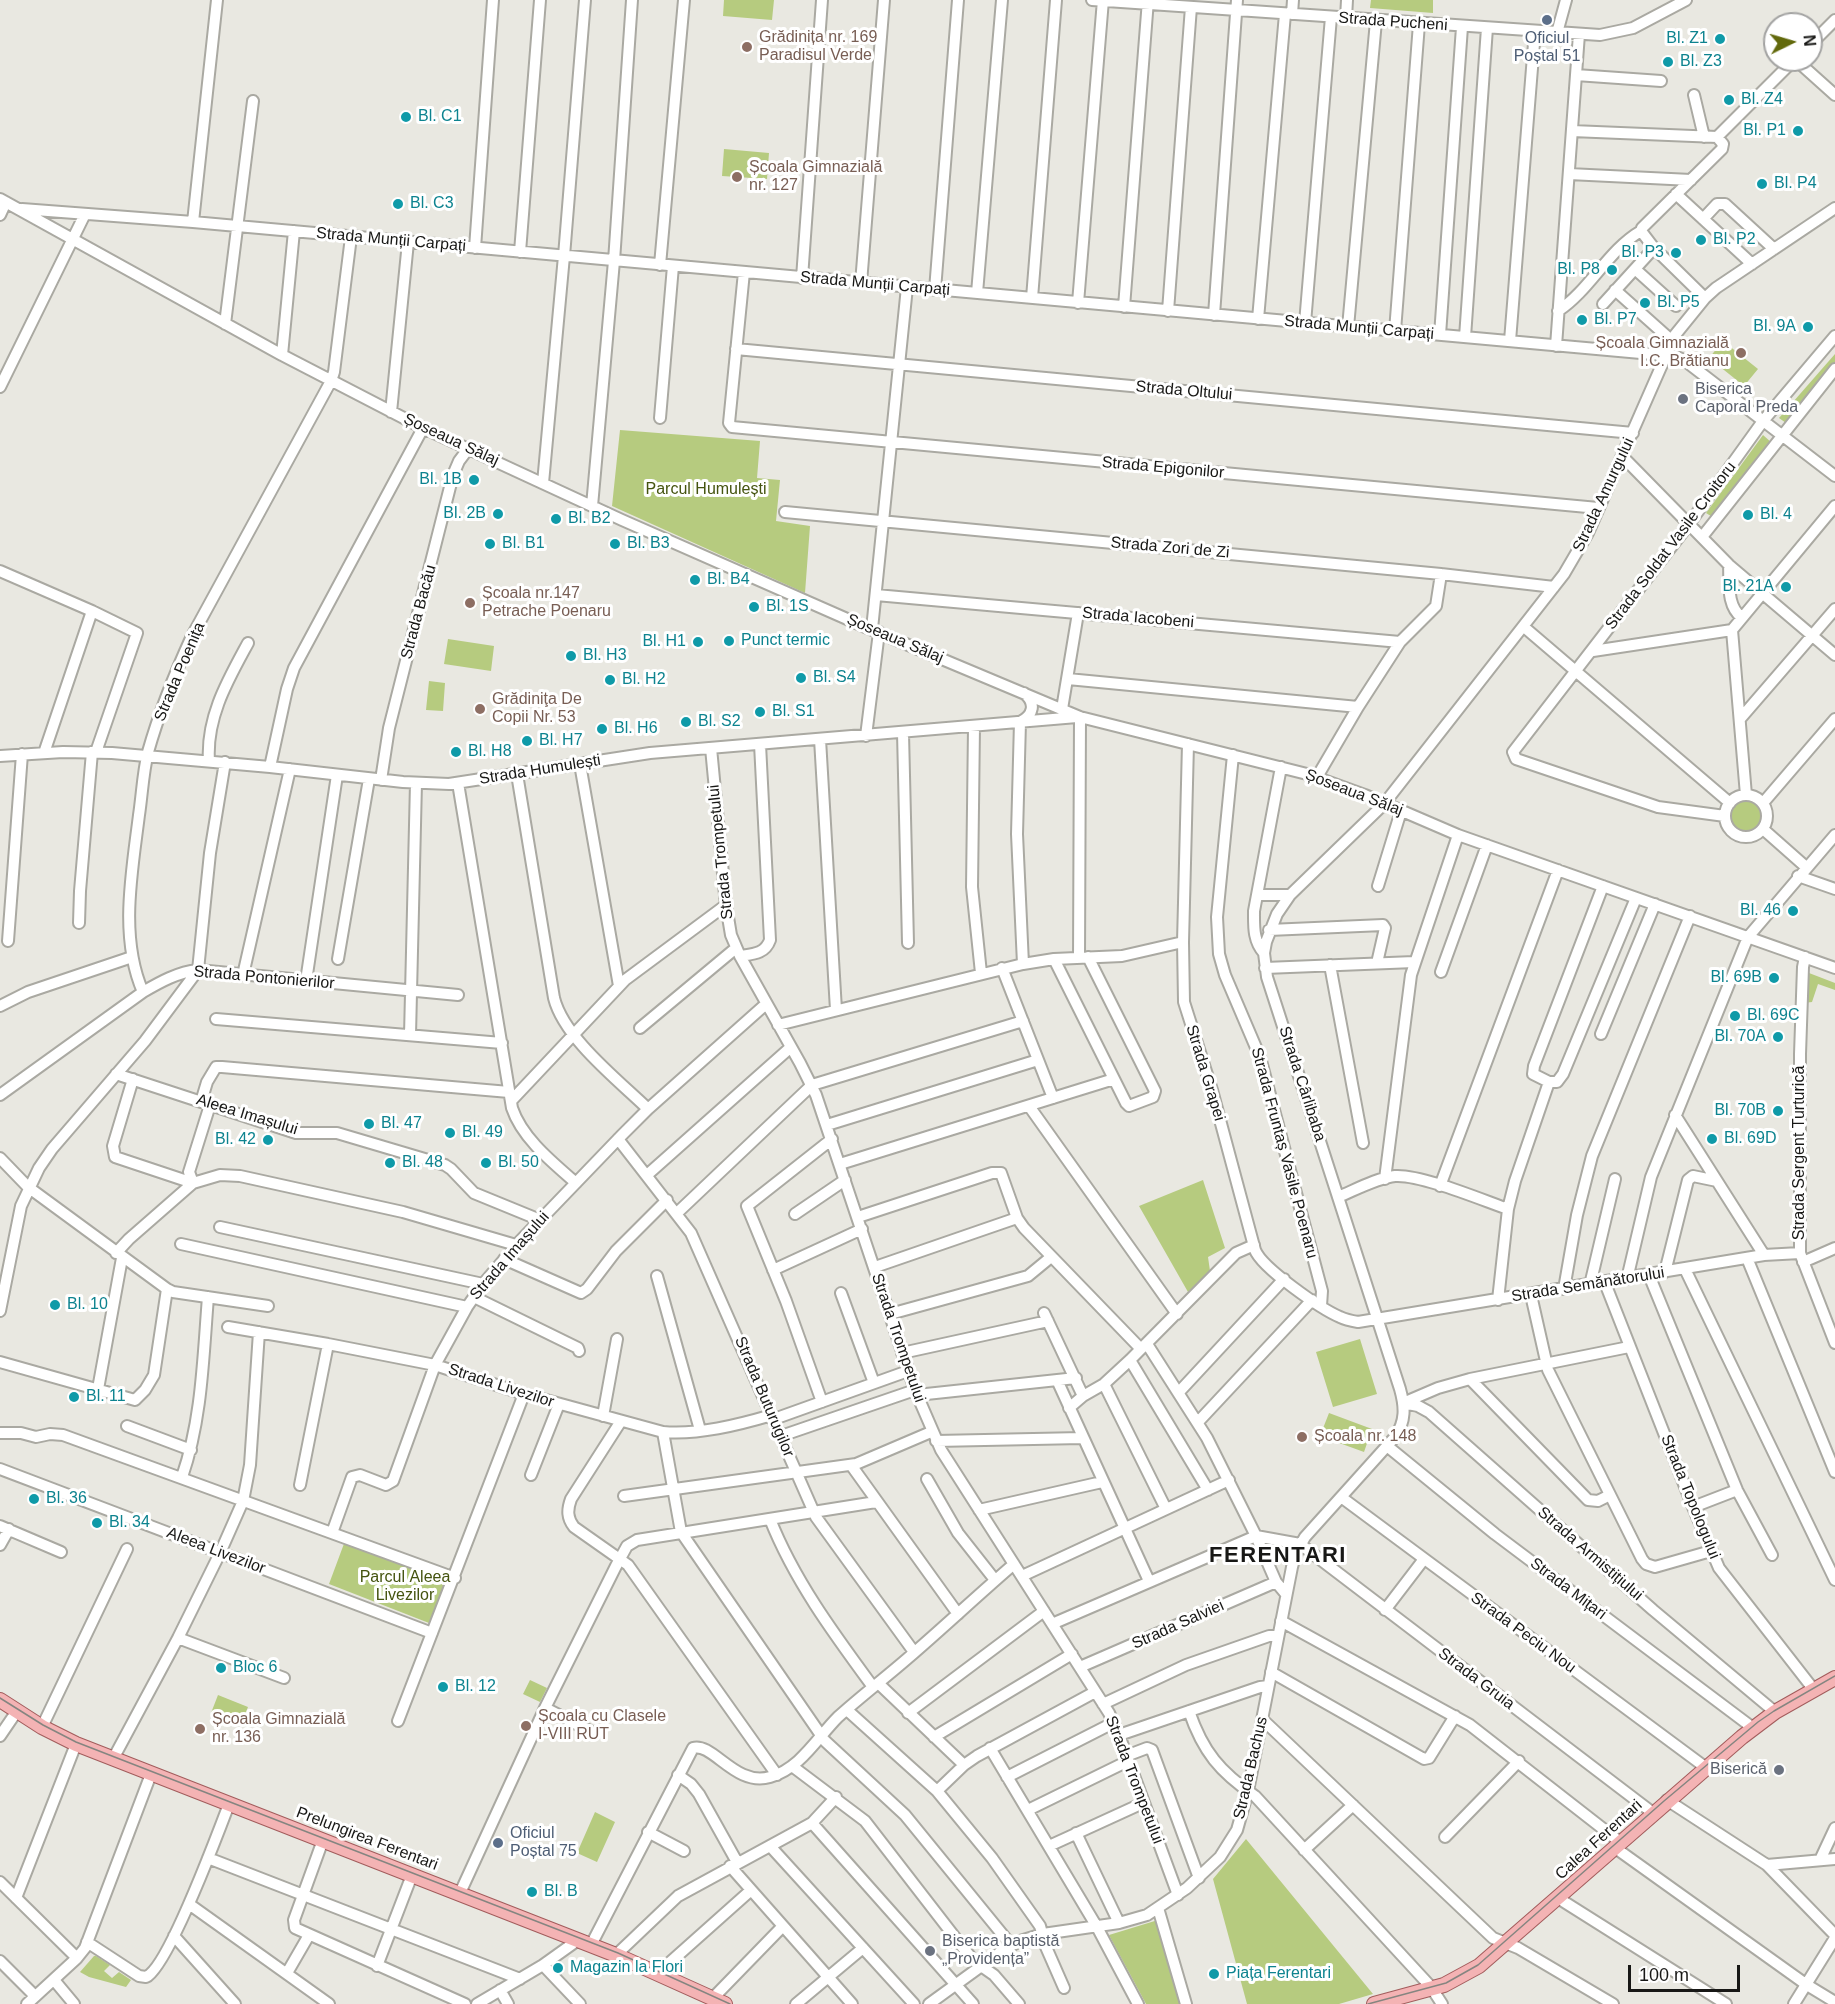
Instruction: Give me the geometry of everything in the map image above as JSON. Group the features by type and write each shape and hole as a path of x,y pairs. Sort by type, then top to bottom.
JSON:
{"main road":[{"name":"Calea Ferentari","path":"1374,2004 1449,1983 1471,1972 1667,1800 1753,1728 1775,1712 1835,1678"},
{"name":"Prelungirea Ferentari","path":"0,1700 42,1727 76,1744 585,1942 719,2001"}],"street":[{"path":"193,222 217,0"},
{"path":"475,248 493,0"},
{"path":"520,252 540,0"},
{"path":"543,483 585,0"},
{"path":"592,506 614,261 632,0"},
{"path":"660,265 684,0"},
{"path":"802,278 822,0"},
{"path":"861,283 884,0"},
{"path":"934,290 958,0"},
{"path":"977,293 1002,0"},
{"path":"1032,298 1056,0"},
{"name":"Strada Pucheni","path":"1092,0 1236,5 1288,14 1609,35 1653,19 1686,0"},
{"path":"1078,303 1103,0"},
{"path":"1258,319 1288,14 1293,0"},
{"path":"1346,18 1347,0"},
{"path":"1557,33 1566,0"},
{"path":"1124,307 1148,2"},
{"path":"1168,310 1187,4"},
{"path":"1214,315 1236,5"},
{"path":"1305,323 1331,17"},
{"path":"1823,32 1835,20"},
{"path":"1348,327 1376,21"},
{"path":"1395,331 1419,24"},
{"path":"1440,335 1462,27"},
{"path":"1465,338 1487,28"},
{"path":"1510,341 1535,31"},
{"path":"1556,346 1579,34"},
{"path":"1572,131 1717,137 1781,72"},
{"path":"1809,72 1835,95"},
{"path":"1576,75 1661,81"},
{"path":"1694,95 1704,137"},
{"path":"225,324 253,101"},
{"path":"1558,311 1570,303 1606,262 1641,231 1722,149 1723,144 1717,137"},
{"path":"1569,174 1690,180"},
{"path":"1676,194 1752,264"},
{"path":"0,215 3,200"},
{"name":"Șoseaua Sălaj","path":"3,200 282,355 423,428 592,506 876,631 1080,717 1317,777 1458,835 1835,968"},
{"path":"1703,219 1717,204 1725,204 1774,249"},
{"name":"Strada Amurgului","path":"1264,953 1269,930 1290,895 1384,804 1524,627 1577,554 1633,433 1671,340 1705,298 1721,284 1835,208"},
{"name":"Strada Munții Carpați","path":"19,209 193,222 1666,355 1684,360 1835,476"},
{"path":"0,387 85,214"},
{"path":"282,355 294,231"},
{"path":"1641,231 1654,248 1705,298"},
{"name":"Strada Poenița","path":"143,992 132,957 130,928 131,875 147,756 192,636 331,381 351,237"},
{"path":"391,412 408,242"},
{"path":"1603,304 1654,248"},
{"path":"660,418 673,266"},
{"path":"1635,269 1676,306"},
{"path":"736,349 744,272"},
{"path":"866,736 876,631 876,595 907,287"},
{"path":"1615,290 1671,340"},
{"name":"Strada Soldat Vasile Croitoru","path":"1725,816 1658,807 1516,759 1513,756 1514,749 1593,651 1763,421 1835,336"},
{"name":"Strada Oltului","path":"736,349 1633,433"},
{"name":"Strada Epigonilor","path":"736,349 729,425 732,427 1598,508"},
{"name":"Strada Soldat Vasile Croitoru","path":"1701,537 1835,369"},
{"path":"270,767 290,677 423,428"},
{"name":"Strada Bacău","path":"381,780 389,728 453,475 468,449"},
{"path":"1622,456 1729,565 1835,655"},
{"path":"1593,651 1732,630 1835,506"},
{"name":"Strada Zori de Zi","path":"785,512 1440,574 1554,587"},
{"path":"1729,565 1731,605 1742,618"},
{"path":"0,571 136,631 138,636 94,752 80,891 79,923"},
{"path":"1317,777 1400,642 1436,606 1440,574"},
{"name":"Strada Iacobeni","path":"876,595 1400,642"},
{"path":"1740,719 1835,609"},
{"path":"44,753 93,611"},
{"path":"1062,709 1078,612"},
{"path":"1524,627 1730,803"},
{"path":"1732,630 1746,795"},
{"path":"209,761 209,742 216,709 248,643"},
{"path":"1068,679 1358,707"},
{"path":"1023,964 1017,834 1020,722 1028,718 1032,711 1032,702 1024,693"},
{"path":"1054,959 1129,1106 1155,1095 1140,1059 1083,958 1080,717"},
{"name":"Strada Humulești","path":"0,756 94,752 225,762 369,779 416,783 458,783 650,753 1080,717"},
{"path":"1763,804 1835,719"},
{"path":"974,727 972,887 981,973"},
{"path":"903,733 908,943"},
{"path":"820,739 836,1010"},
{"path":"640,1028 738,952 762,952 770,940 760,744"},
{"name":"Strada Grapei","path":"1188,744 1183,990 1187,1014 1212,1090 1254,1245 1260,1260 1317,1303 1347,1320 1358,1322 1377,1320"},
{"name":"Strada Trompetului","path":"711,748 729,926 738,952 812,1085 875,1267 908,1371 934,1437 1103,1704 1119,1736 1178,1895"},
{"path":"8,941 22,754"},
{"name":"Strada Fruntaș Vasile Poenaru","path":"1233,755 1217,917 1219,954 1262,1066 1322,1290 1317,1303"},
{"path":"0,1311 17,1222 28,1187 52,1149 170,1008 198,970 210,853 225,762"},
{"path":"580,764 620,986"},
{"name":"Strada Cârlibaba","path":"1281,767 1257,895 1255,935 1257,944 1264,953 1265,968 1402,1399"},
{"path":"243,975 290,769"},
{"path":"517,774 554,998 559,1015 573,1035 648,1109"},
{"path":"306,981 338,775"},
{"path":"338,959 369,779"},
{"path":"410,1035 416,783"},
{"path":"458,783 510,1096 518,1123 528,1136 576,1183"},
{"path":"1746,795 1758,799 1763,804 1767,816 1763,829 1752,836 1739,836 1729,828 1725,816 1730,803 1746,795"},
{"path":"1378,886 1401,811"},
{"path":"1763,829 1802,872 1835,889"},
{"path":"1385,1179 1414,962 1458,835"},
{"path":"1627,1279 1651,1177 1748,937 1835,835"},
{"path":"1441,972 1486,845"},
{"path":"1440,1186 1558,870"},
{"path":"1603,886 1533,1066 1533,1074 1549,1082 1557,1082 1563,1074 1636,897"},
{"path":"1257,895 1290,895"},
{"path":"197,1182 189,1172 211,1072 216,1067 510,1096 620,986 726,904"},
{"path":"1601,1034 1655,904"},
{"path":"1564,1289 1592,1156 1690,916"},
{"path":"1269,930 1383,925 1385,928 1377,963"},
{"path":"778,1025 1002,968 1054,959 1122,956 1183,942"},
{"path":"0,1006 27,992 132,957"},
{"name":"Strada Sergent Turturică","path":"1805,957 1800,1035 1802,1257 1835,1343"},
{"path":"1265,968 1414,962"},
{"path":"1330,965 1363,1143"},
{"path":"1002,968 1053,1098"},
{"name":"Strada Pontonierilor","path":"0,1095 143,992 174,976 198,970 458,995"},
{"name":"Strada Imașului","path":"332,1533 352,1477 356,1474 386,1485 393,1481 435,1365 483,1284 516,1245 648,1109 766,1004"},
{"path":"216,1019 502,1043"},
{"path":"677,1213 812,1085 1023,1021"},
{"path":"647,1175 791,1047"},
{"path":"827,1125 1038,1060"},
{"name":"Aleea Imașului","path":"116,1074 296,1133 337,1133 445,1166 479,1196 540,1220"},
{"path":"133,1079 113,1146 112,1151 115,1157 197,1182"},
{"path":"840,1164 1114,1079"},
{"path":"1498,1300 1508,1209 1515,1181 1549,1082"},
{"path":"1029,1106 1177,1314"},
{"path":"1675,1115 1764,1256"},
{"name":"Strada Buturugilor","path":"618,1139 677,1213 701,1252 813,1512 914,1652"},
{"path":"822,1402 747,1206 832,1139"},
{"path":"0,1158 28,1187 167,1289 268,1306"},
{"path":"858,1217 993,1173 1001,1173 1017,1218 1051,1257 1144,1347 1179,1392 1229,1480 1272,1570 1275,1582 1286,1594"},
{"path":"98,1389 119,1255 129,1239 197,1182 220,1175 240,1176 403,1212 516,1245"},
{"path":"1338,1197 1385,1179 1402,1176 1508,1209"},
{"path":"1665,1272 1688,1180 1693,1176 1717,1181"},
{"path":"1590,1285 1615,1179"},
{"path":"795,1214 845,1180"},
{"path":"504,1259 581,1293 587,1289 624,1242 667,1200"},
{"path":"875,1267 1017,1218"},
{"path":"220,1227 483,1284"},
{"path":"773,1270 862,1229"},
{"path":"182,1244 471,1302 578,1348 579,1351"},
{"path":"1069,1408 1083,1396 1104,1384 1130,1360 1236,1253 1254,1245"},
{"name":"Strada Semănătorului","path":"1377,1320 1747,1258 1802,1257 1835,1248"},
{"path":"890,1314 1028,1276 1051,1257"},
{"path":"1747,1258 1835,1472"},
{"path":"1685,1269 1835,1580"},
{"path":"1649,1275 1737,1490 1772,1555"},
{"path":"657,1276 700,1430"},
{"path":"1179,1392 1284,1279"},
{"name":"Strada Topologului","path":"1605,1283 1711,1551 1725,1576 1814,1690"},
{"path":"0,1362 135,1400 145,1390 154,1375 167,1289"},
{"path":"841,1293 874,1383"},
{"path":"1531,1295 1546,1364 1642,1559 1650,1567 1659,1567 1711,1551"},
{"path":"182,1477 191,1450 199,1406 208,1297"},
{"path":"1198,1422 1317,1303"},
{"path":"902,1353 1046,1317 1083,1396"},
{"name":"Strada Livezilor","path":"228,1327 435,1365 524,1394 663,1432 700,1430 773,1417 908,1371"},
{"path":"113,1759 178,1638 243,1501 250,1465 259,1332"},
{"path":"603,1416 617,1339"},
{"path":"300,1485 327,1344"},
{"path":"1052,1624 1256,1536 1300,1544 1387,1446 1401,1426 1404,1415 1402,1399 1470,1379 1629,1347"},
{"path":"1130,1360 1208,1490"},
{"path":"781,1436 916,1392 1076,1378"},
{"path":"1470,1379 1588,1500 1598,1501 1610,1495"},
{"path":"1057,1380 1149,1581"},
{"path":"1104,1384 1166,1509"},
{"path":"398,1721 524,1394"},
{"name":"Strada Armistițiului","path":"1402,1399 1429,1412 1644,1602 1775,1712"},
{"path":"531,1475 560,1404"},
{"path":"621,1421 575,1492 569,1505 568,1516 574,1527 628,1565 777,1775"},
{"path":"127,1426 191,1450"},
{"path":"663,1432 681,1532 821,1735 905,1815 1011,1945"},
{"path":"1,1435 21,1433 36,1437 50,1434 63,1435 455,1578"},
{"path":"624,1496 851,1465 934,1437 1082,1438"},
{"name":"Strada Mițari","path":"1387,1446 1495,1534 1753,1728"},
{"path":"851,1465 958,1614"},
{"name":"Aleea Livezilor","path":"0,1469 432,1633"},
{"path":"927,1479 958,1533 996,1580"},
{"path":"1022,1576 1229,1480"},
{"path":"979,1510 1102,1482"},
{"path":"1693,1507 1737,1490"},
{"name":"Strada Peciu Nou","path":"1341,1497 1706,1767"},
{"path":"460,1893 545,1708 627,1546 633,1542 681,1532 876,1502"},
{"path":"770,1519 787,1559 824,1617 876,1685 964,1765"},
{"path":"0,1545 4,1528 61,1552"},
{"name":"Strada Bachus","path":"929,2004 1011,1945 1043,1934 1119,1923 1147,1915 1178,1895 1215,1863 1230,1843 1242,1815 1286,1594 1300,1544"},
{"name":"Strada Gruia","path":"1300,1544 1653,1813"},
{"path":"42,1727 127,1549"},
{"path":"1384,1610 1424,1559"},
{"path":"477,2004 585,1942 648,1832 691,1750 700,1747 743,1776 762,1779 777,1775 792,1766 847,1710 1014,1564"},
{"path":"1272,1570 1289,1581"},
{"name":"Strada Salviei","path":"1080,1667 1275,1582"},
{"path":"908,1713 1044,1611"},
{"path":"1281,1621 1455,1716 1519,1761 1617,1845 1807,1985 1835,2002"},
{"path":"1103,1704 1186,1665 1249,1642 1278,1635"},
{"path":"178,1638 284,1678"},
{"path":"934,1737 1072,1654"},
{"path":"1271,1672 1424,1759 1428,1758 1455,1716"},
{"path":"1119,1736 1268,1686"},
{"path":"937,1791 964,1765 990,1748 1095,1692"},
{"path":"545,1708 590,1731"},
{"path":"847,1710 937,1791 998,1866 1043,1934 1046,1947 1064,1988"},
{"path":"1189,1711 1199,1736 1216,1763 1230,1778 1255,1796 1432,1988 1442,2004"},
{"path":"0,1736 17,1712"},
{"path":"1262,1719 1492,1938 1518,1948 1613,2004"},
{"path":"1007,1777 1113,1723"},
{"path":"16,1898 76,1744"},
{"path":"990,1748 1097,1927 1138,2004"},
{"path":"1028,1810 1147,1748 1152,1750 1199,1878"},
{"path":"1445,1837 1519,1761"},
{"path":"792,1766 855,1811 875,1831 974,1961 994,1975 1020,2004"},
{"path":"0,1961 31,2000 77,1958 87,1942 151,1774"},
{"path":"678,1775 691,1784 699,1794 733,1864 750,1891 852,2004"},
{"path":"616,1955 640,1929 678,1896 812,1823 836,1797"},
{"path":"1667,1800 1767,1865 1835,1936 1794,2004"},
{"path":"1049,1846 1143,1803"},
{"path":"87,1942 135,1974 146,1977 156,1968 189,1904 229,1804"},
{"path":"1304,1850 1353,1805"},
{"path":"812,1823 973,2004"},
{"path":"1820,1860 1835,1828"},
{"path":"648,1832 684,1851"},
{"path":"1076,1833 1119,1923"},
{"path":"323,1840 293,1925 298,1930 465,2004"},
{"path":"770,1846 914,2004"},
{"path":"208,1858 520,1979"},
{"path":"1767,1865 1835,1859"},
{"path":"377,1966 412,1875"},
{"path":"0,1882 77,1958"},
{"path":"658,1973 750,1891"},
{"path":"1558,1898 1726,2004"},
{"path":"189,1904 329,2004"},
{"path":"1158,1908 1186,2004"},
{"path":"719,2001 782,1927"},
{"path":"287,1973 309,1935"},
{"path":"174,1936 235,2004"},
{"path":"796,2004 863,1948"},
{"path":"543,1965 580,2004"},
{"path":"54,1980 74,2004"},
{"path":"500,1990 508,2004"}],"green space":[{"path":"724,0 774,0 772,20 723,16"},
{"path":"1371,0 1433,0 1433,13 1370,8"},
{"path":"724,149 769,153 767,179 722,176"},
{"path":"1723,341 1758,369 1744,386 1709,358"},
{"path":"1835,354 1835,362 1786,423 1779,418"},
{"name":"Parcul Humulești","path":"620,430 760,441 757,478 780,480 776,521 810,526 805,593 612,506"},
{"path":"1763,435 1772,443 1714,518 1706,513"},
{"path":"448,639 494,646 491,671 444,664"},
{"path":"429,681 445,683 443,711 426,710"},
{"path":"1746,797 1759,803 1765,816 1759,829 1746,835 1733,829 1727,816 1733,803"},
{"path":"1809,973 1835,983 1835,990 1818,984 1812,1002 1804,1003"},
{"path":"1203,1180 1225,1248 1208,1257 1210,1271 1188,1292 1139,1206"},
{"path":"1360,1339 1377,1394 1333,1407 1316,1352"},
{"path":"1329,1413 1372,1429 1364,1452 1320,1436"},
{"name":"Parcul Aleea Livezilor","path":"345,1541 447,1577 429,1623 329,1584"},
{"path":"530,1680 547,1688 540,1702 523,1694"},
{"path":"218,1695 248,1707 241,1725 211,1713"},
{"path":"595,1812 615,1822 597,1862 577,1853"},
{"path":"1246,1839 1373,1994 1339,2004 1247,2004 1213,1879"},
{"path":"1158,1920 1183,2004 1146,2004 1109,1935"},
{"path":"94,1956 110,1965 104,1971 112,1978 119,1972 131,1980 126,1987 89,1977 80,1972"}],"tram line":[{"path":"1368,2004 1446,1983 1478,1965 1664,1801 1758,1722 1835,1676"},
{"path":"0,1698 43,1725 76,1742 618,1953 730,2004"}],"place":[{"name":"Oficiul Poștal 51","path":"1547,20"},
{"name":"Bl. Z1","path":"1720,39"},
{"name":"Grădinița nr. 169 Paradisul Verde","path":"747,47"},
{"name":"Bl. Z3","path":"1668,62"},
{"name":"Bl. Z4","path":"1729,100"},
{"name":"Bl. C1","path":"406,117"},
{"name":"Bl. P1","path":"1798,131"},
{"name":"Școala Gimnazială nr. 127","path":"737,177"},
{"name":"Bl. P4","path":"1762,184"},
{"name":"Bl. C3","path":"398,204"},
{"name":"Bl. P2","path":"1701,240"},
{"name":"Bl. P3","path":"1676,253"},
{"name":"Bl. P8","path":"1612,270"},
{"name":"Bl. P5","path":"1645,303"},
{"name":"Bl. P7","path":"1582,320"},
{"name":"Bl. 9A","path":"1808,327"},
{"name":"Școala Gimnazială I.C. Brătianu","path":"1741,353"},
{"name":"Biserica Caporal Preda","path":"1683,399"},
{"name":"Bl. 1B","path":"474,480"},
{"name":"Bl. 2B","path":"498,514"},
{"name":"Bl. 4","path":"1748,515"},
{"name":"Bl. B2","path":"556,519"},
{"name":"Bl. B1","path":"490,544"},
{"name":"Bl. B3","path":"615,544"},
{"name":"Bl. B4","path":"695,580"},
{"name":"Bl. 21A","path":"1786,587"},
{"name":"Școala nr.147 Petrache Poenaru","path":"470,603"},
{"name":"Bl. 1S","path":"754,607"},
{"name":"Punct termic","path":"729,641"},
{"name":"Bl. H1","path":"698,642"},
{"name":"Bl. H3","path":"571,656"},
{"name":"Bl. S4","path":"801,678"},
{"name":"Bl. H2","path":"610,680"},
{"name":"Grădiniţa De Copii Nr. 53","path":"480,709"},
{"name":"Bl. S1","path":"760,712"},
{"name":"Bl. S2","path":"686,722"},
{"name":"Bl. H6","path":"602,729"},
{"name":"Bl. H7","path":"527,741"},
{"name":"Bl. H8","path":"456,752"},
{"name":"Bl. 46","path":"1793,911"},
{"name":"Bl. 69B","path":"1774,978"},
{"name":"Bl. 69C","path":"1735,1016"},
{"name":"Bl. 70A","path":"1778,1037"},
{"name":"Bl. 70B","path":"1778,1111"},
{"name":"Bl. 47","path":"369,1124"},
{"name":"Bl. 49","path":"450,1133"},
{"name":"Bl. 69D","path":"1712,1139"},
{"name":"Bl. 42","path":"268,1140"},
{"name":"Bl. 48","path":"390,1163"},
{"name":"Bl. 50","path":"486,1163"},
{"name":"Bl. 10","path":"55,1305"},
{"name":"Bl. 11","path":"74,1397"},
{"name":"Școala nr. 148","path":"1302,1437"},
{"name":"Bl. 36","path":"34,1499"},
{"name":"Bl. 34","path":"97,1523"},
{"name":"Bloc 6","path":"221,1668"},
{"name":"Bl. 12","path":"443,1687"},
{"name":"Școala cu Clasele I-VIII RUT","path":"526,1726"},
{"name":"Școala Gimnazială nr. 136","path":"200,1729"},
{"name":"Biserică","path":"1779,1770"},
{"name":"Oficiul Poștal 75","path":"498,1843"},
{"name":"Bl. B","path":"532,1892"},
{"name":"Biserica baptistă „Providența”","path":"930,1951"},
{"name":"Magazin la Flori","path":"558,1968"},
{"name":"Piața Ferentari","path":"1214,1974"}],"district":[{"name":"FERENTARI","path":"1278,1556"}]}
